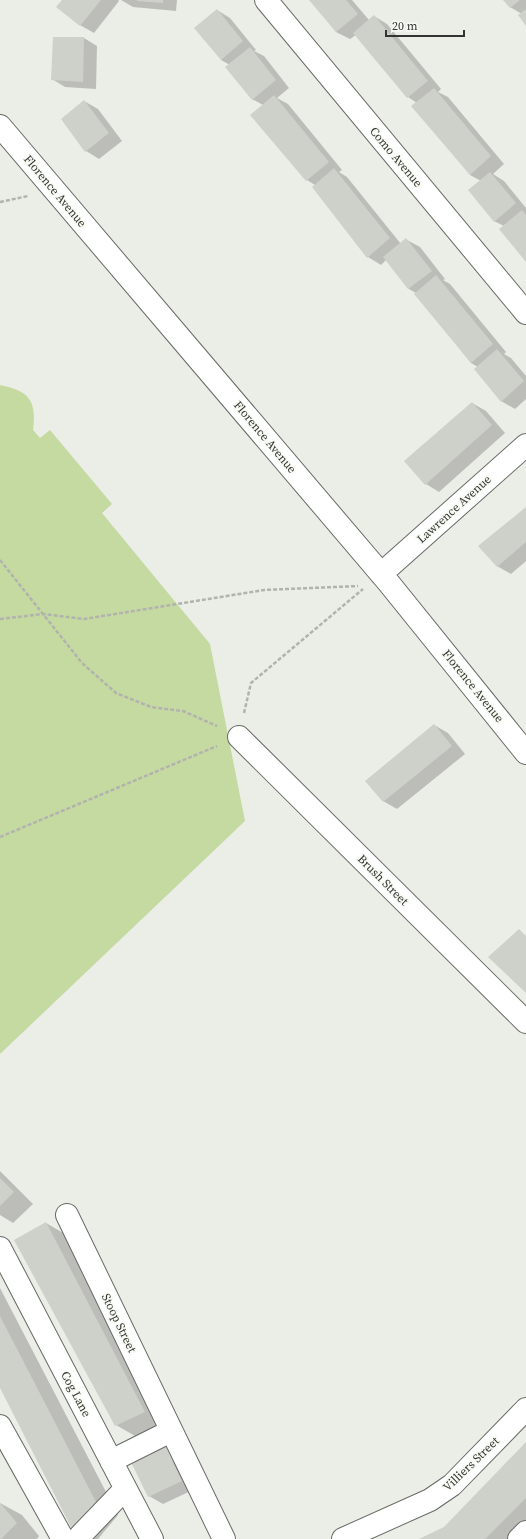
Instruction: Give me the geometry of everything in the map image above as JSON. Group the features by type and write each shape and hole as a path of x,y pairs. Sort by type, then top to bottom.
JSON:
{"street":[{"name":"Como Avenue","path":"266,0 526,313"},
{"name":"Florence Avenue","path":"0,126 381,574 526,753"},
{"name":"Lawrence Avenue","path":"381,574 526,445"},
{"name":"Brush Street","path":"239,737 526,1022"},
{"name":"Stoop Street","path":"67,1215 224,1539"},
{"name":"Cog Lane","path":"0,1248 152,1539"},
{"name":"Villiers Street","path":"343,1539 430,1500 452,1485 526,1409"},
{"path":"0,1426 63,1539"},
{"path":"111,1461 171,1431"},
{"path":"77,1539 126,1489"},
{"path":"519,1539 526,1532"}],"path":[{"path":"0,560 82,663 116,693 151,707 183,711 239,737"},
{"path":"0,619 43,614 84,619 264,590 367,586 250,683 239,737"},
{"path":"0,837 239,737"}],"green space":[{"path":"0,385 18,390 28,398 32,404 34,419 33,430 40,438 50,430 112,504 102,513 210,644 245,821 0,1054"}],"building":[{"path":"62,0 101,0 80,26 56,7"},
{"path":"163,0 163,3 137,1"},
{"path":"309,0 346,0 358,14 336,32"},
{"path":"503,0 520,0 510,8"},
{"path":"217,9 243,41 221,60 194,28"},
{"path":"526,9 526,26 518,15"},
{"path":"374,15 428,81 407,98 353,33"},
{"path":"53,37 84,37 83,82 51,80"},
{"path":"250,47 276,80 252,100 225,67"},
{"path":"434,88 491,156 470,175 411,106"},
{"path":"274,95 329,162 306,181 250,115"},
{"path":"84,100 109,133 85,152 61,119"},
{"path":"334,168 390,238 367,258 312,187"},
{"path":"490,172 516,203 494,222 468,190"},
{"path":"522,210 526,215 526,262 499,229"},
{"path":"406,238 432,271 408,289 383,257"},
{"path":"436,275 493,344 471,363 414,294"},
{"path":"497,349 524,381 501,402 474,369"},
{"path":"472,402 492,425 425,485 404,461"},
{"path":"526,507 526,542 497,567 478,546"},
{"path":"434,724 452,746 383,802 365,781"},
{"path":"519,929 526,936 526,993 488,957"},
{"path":"0,1178 14,1192 0,1206"},
{"path":"46,1222 145,1412 115,1426 14,1240"},
{"path":"0,1316 96,1502 72,1529 0,1388"},
{"path":"172,1440 182,1459 173,1463 182,1481 148,1497 130,1460"},
{"path":"526,1442 526,1498 485,1539 419,1539 444,1527"},
{"path":"0,1503 17,1523 1,1539 0,1539"}]}
